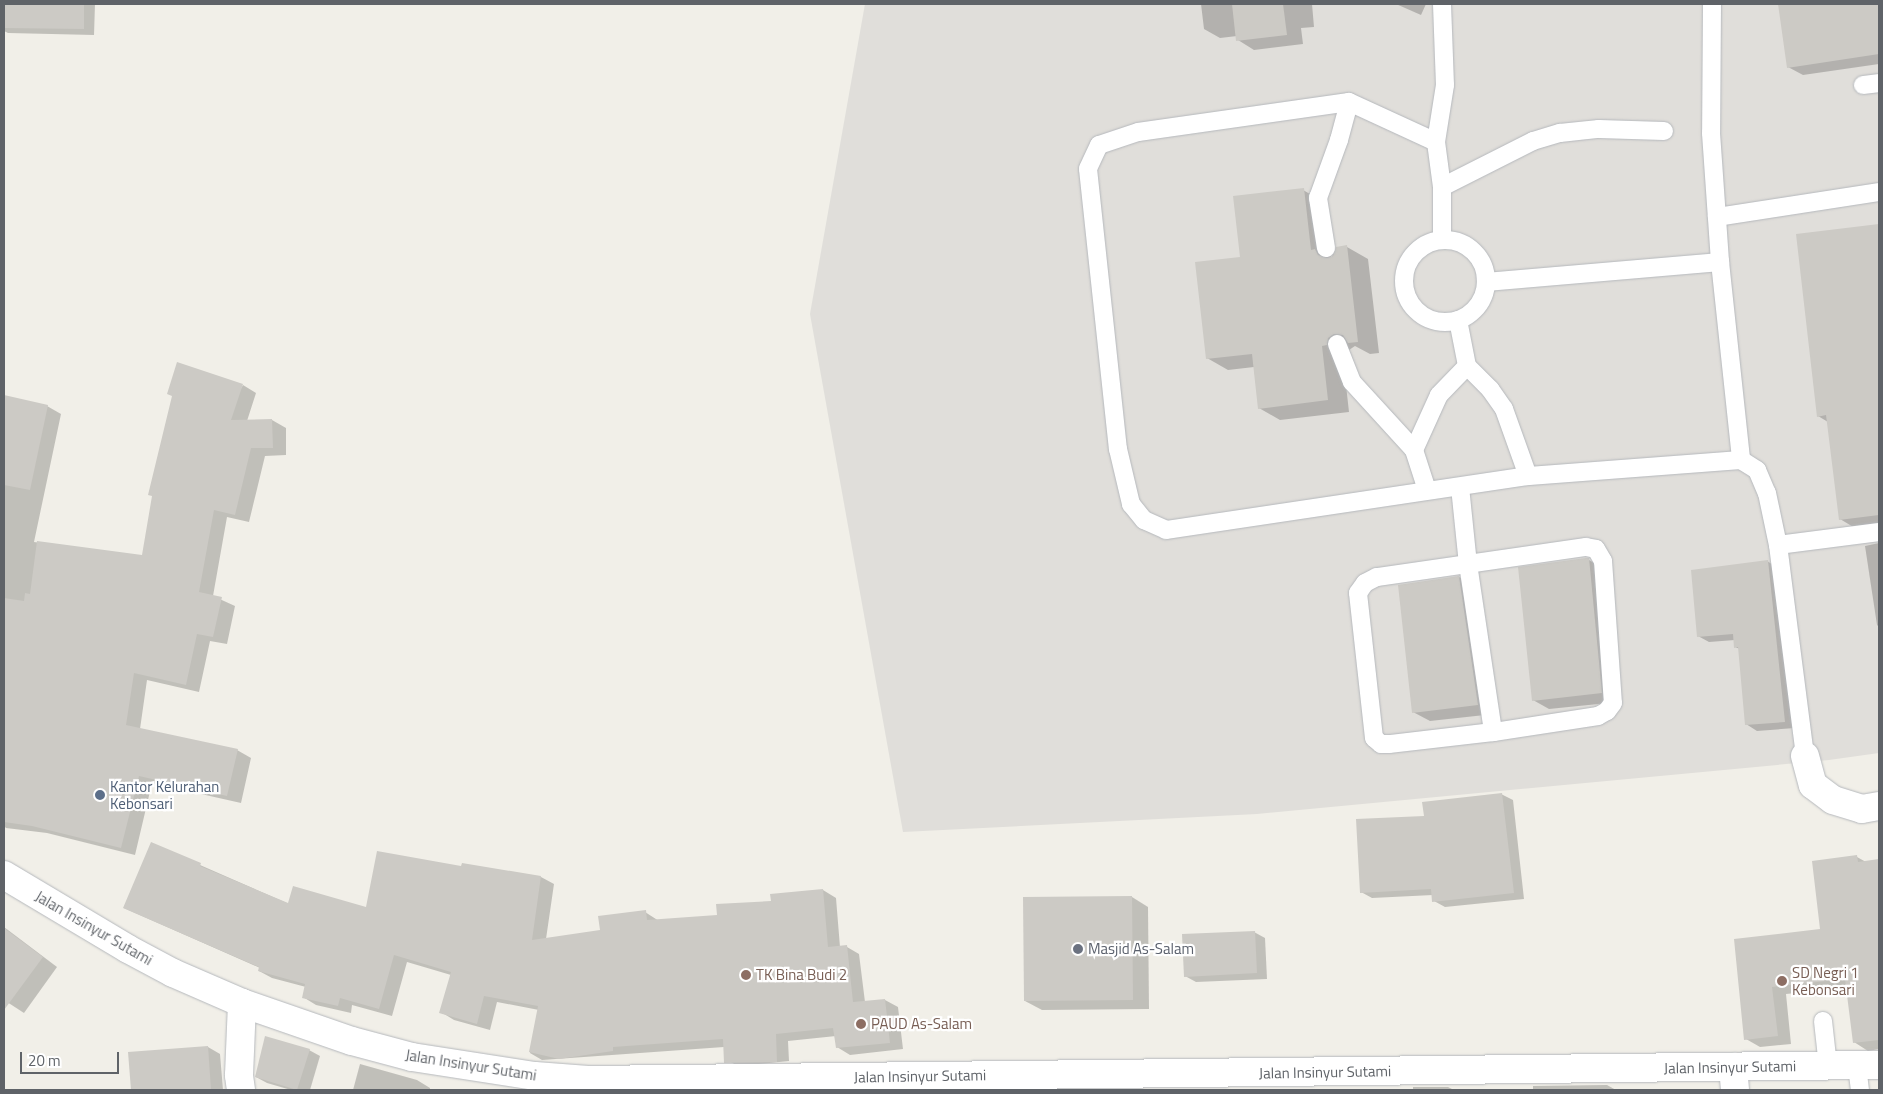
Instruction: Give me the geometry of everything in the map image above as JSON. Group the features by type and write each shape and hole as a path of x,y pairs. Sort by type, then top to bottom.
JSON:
{"street":[{"path":"1805,756 1813,785 1833,800 1862,809 1879,806"},
{"name":"Jalan Insinyur Sutami","path":"4,876 143,957 242,1003 352,1041 403,1054 535,1076 588,1080 963,1083 1734,1079 1828,1066 1865,1074"},
{"path":"240,1090 242,1003"}],"lane":[{"path":"1442,4 1445,85 1436,142 1442,187 1442,240"},
{"path":"1712,4 1711,133 1720,262 1741,460"},
{"path":"1436,142 1349,102 1138,132 1099,146 1088,169 1118,449 1131,504 1144,520 1166,530 1427,490 1460,488 1528,476 1741,460 1757,470 1766,493 1778,545 1805,756"},
{"path":"1326,248 1318,198 1340,140 1349,102"},
{"path":"1442,187 1533,141 1560,132 1600,129 1664,131"},
{"path":"1717,217 1879,192"},
{"path":"1442,240 1459,242 1474,251 1483,264 1486,282 1482,298 1472,312 1458,320 1440,322 1424,316 1412,304 1405,288 1406,271 1413,255 1426,244 1442,240"},
{"path":"1486,282 1720,262"},
{"path":"1458,320 1467,366 1490,389 1504,409 1528,476"},
{"path":"1337,344 1352,382 1414,450 1427,490"},
{"path":"1414,450 1439,395 1467,366"},
{"path":"1460,488 1468,564 1493,732"},
{"path":"1778,545 1879,532"},
{"path":"1586,546 1596,549 1603,561 1613,703 1607,711 1598,716 1493,732 1389,744 1381,744 1374,738 1358,593 1365,583 1377,577 1468,564 1586,546"},
{"path":"1822,1021 1828,1066"}],"shaded area":[{"path":"865,4 1879,4 1879,753 1829,760 1257,814 903,832 810,314"}],"building":[{"path":"4,4 84,4 84,29 4,28"},
{"path":"1232,4 1283,4 1287,35 1236,41"},
{"path":"1778,4 1879,4 1879,54 1787,68"},
{"path":"1304,188 1311,250 1315,249 1318,255 1327,258 1333,256 1336,247 1347,245 1358,342 1348,343 1343,335 1334,334 1328,338 1327,345 1322,346 1328,400 1258,409 1252,354 1206,359 1195,262 1240,257 1233,196"},
{"path":"1879,224 1879,515 1839,520 1826,415 1817,417 1796,234"},
{"path":"177,362 243,384 231,420 272,419 273,448 251,448 235,515 214,510 199,592 222,597 213,637 197,634 186,685 134,673 126,725 238,749 227,796 139,776 121,848 32,826 4,822 4,598 24,601 25,593 30,594 37,541 142,555 152,496 148,495 172,396 167,394"},
{"path":"4,395 48,405 30,490 4,485"},
{"path":"1589,558 1602,693 1532,701 1518,567"},
{"path":"1768,560 1785,722 1745,725 1738,647 1734,648 1733,634 1697,637 1691,570"},
{"path":"1459,576 1478,705 1412,713 1398,585"},
{"path":"1502,793 1514,893 1432,902 1431,889 1360,893 1356,819 1424,816 1422,802"},
{"path":"151,842 201,863 200,866 288,903 293,886 366,907 377,851 461,866 462,863 541,876 532,940 600,930 598,916 646,910 647,920 717,915 716,904 771,901 770,894 823,889 828,947 847,945 853,1002 885,999 890,1043 836,1048 833,1028 776,1034 777,1062 724,1063 723,1039 613,1047 613,1051 559,1059 529,1052 538,1006 484,996 477,1024 439,1013 451,972 394,955 379,1009 340,998 338,1006 302,998 305,984 258,971 259,967 123,908"},
{"path":"1857,855 1858,862 1879,859 1879,1040 1853,1043 1845,979 1772,987 1778,1036 1744,1040 1734,939 1820,929 1812,861"},
{"name":"Masjid As-Salam","path":"1132,896 1133,1000 1024,1001 1023,897"},
{"path":"4,928 43,957 4,1010"},
{"path":"1255,931 1257,973 1184,977 1182,934"},
{"path":"265,1036 310,1049 297,1090 255,1077"},
{"path":"208,1046 211,1090 131,1090 128,1052"}],"place":[{"name":"Kantor Kelurahan Kebonsari","path":"100,795"},
{"name":"Masjid As-Salam","path":"1078,949"},
{"name":"TK Bina Budi 2","path":"746,975"},
{"name":"SD Negri 1 Kebonsari","path":"1782,981"},
{"name":"PAUD As-Salam","path":"861,1024"}]}
